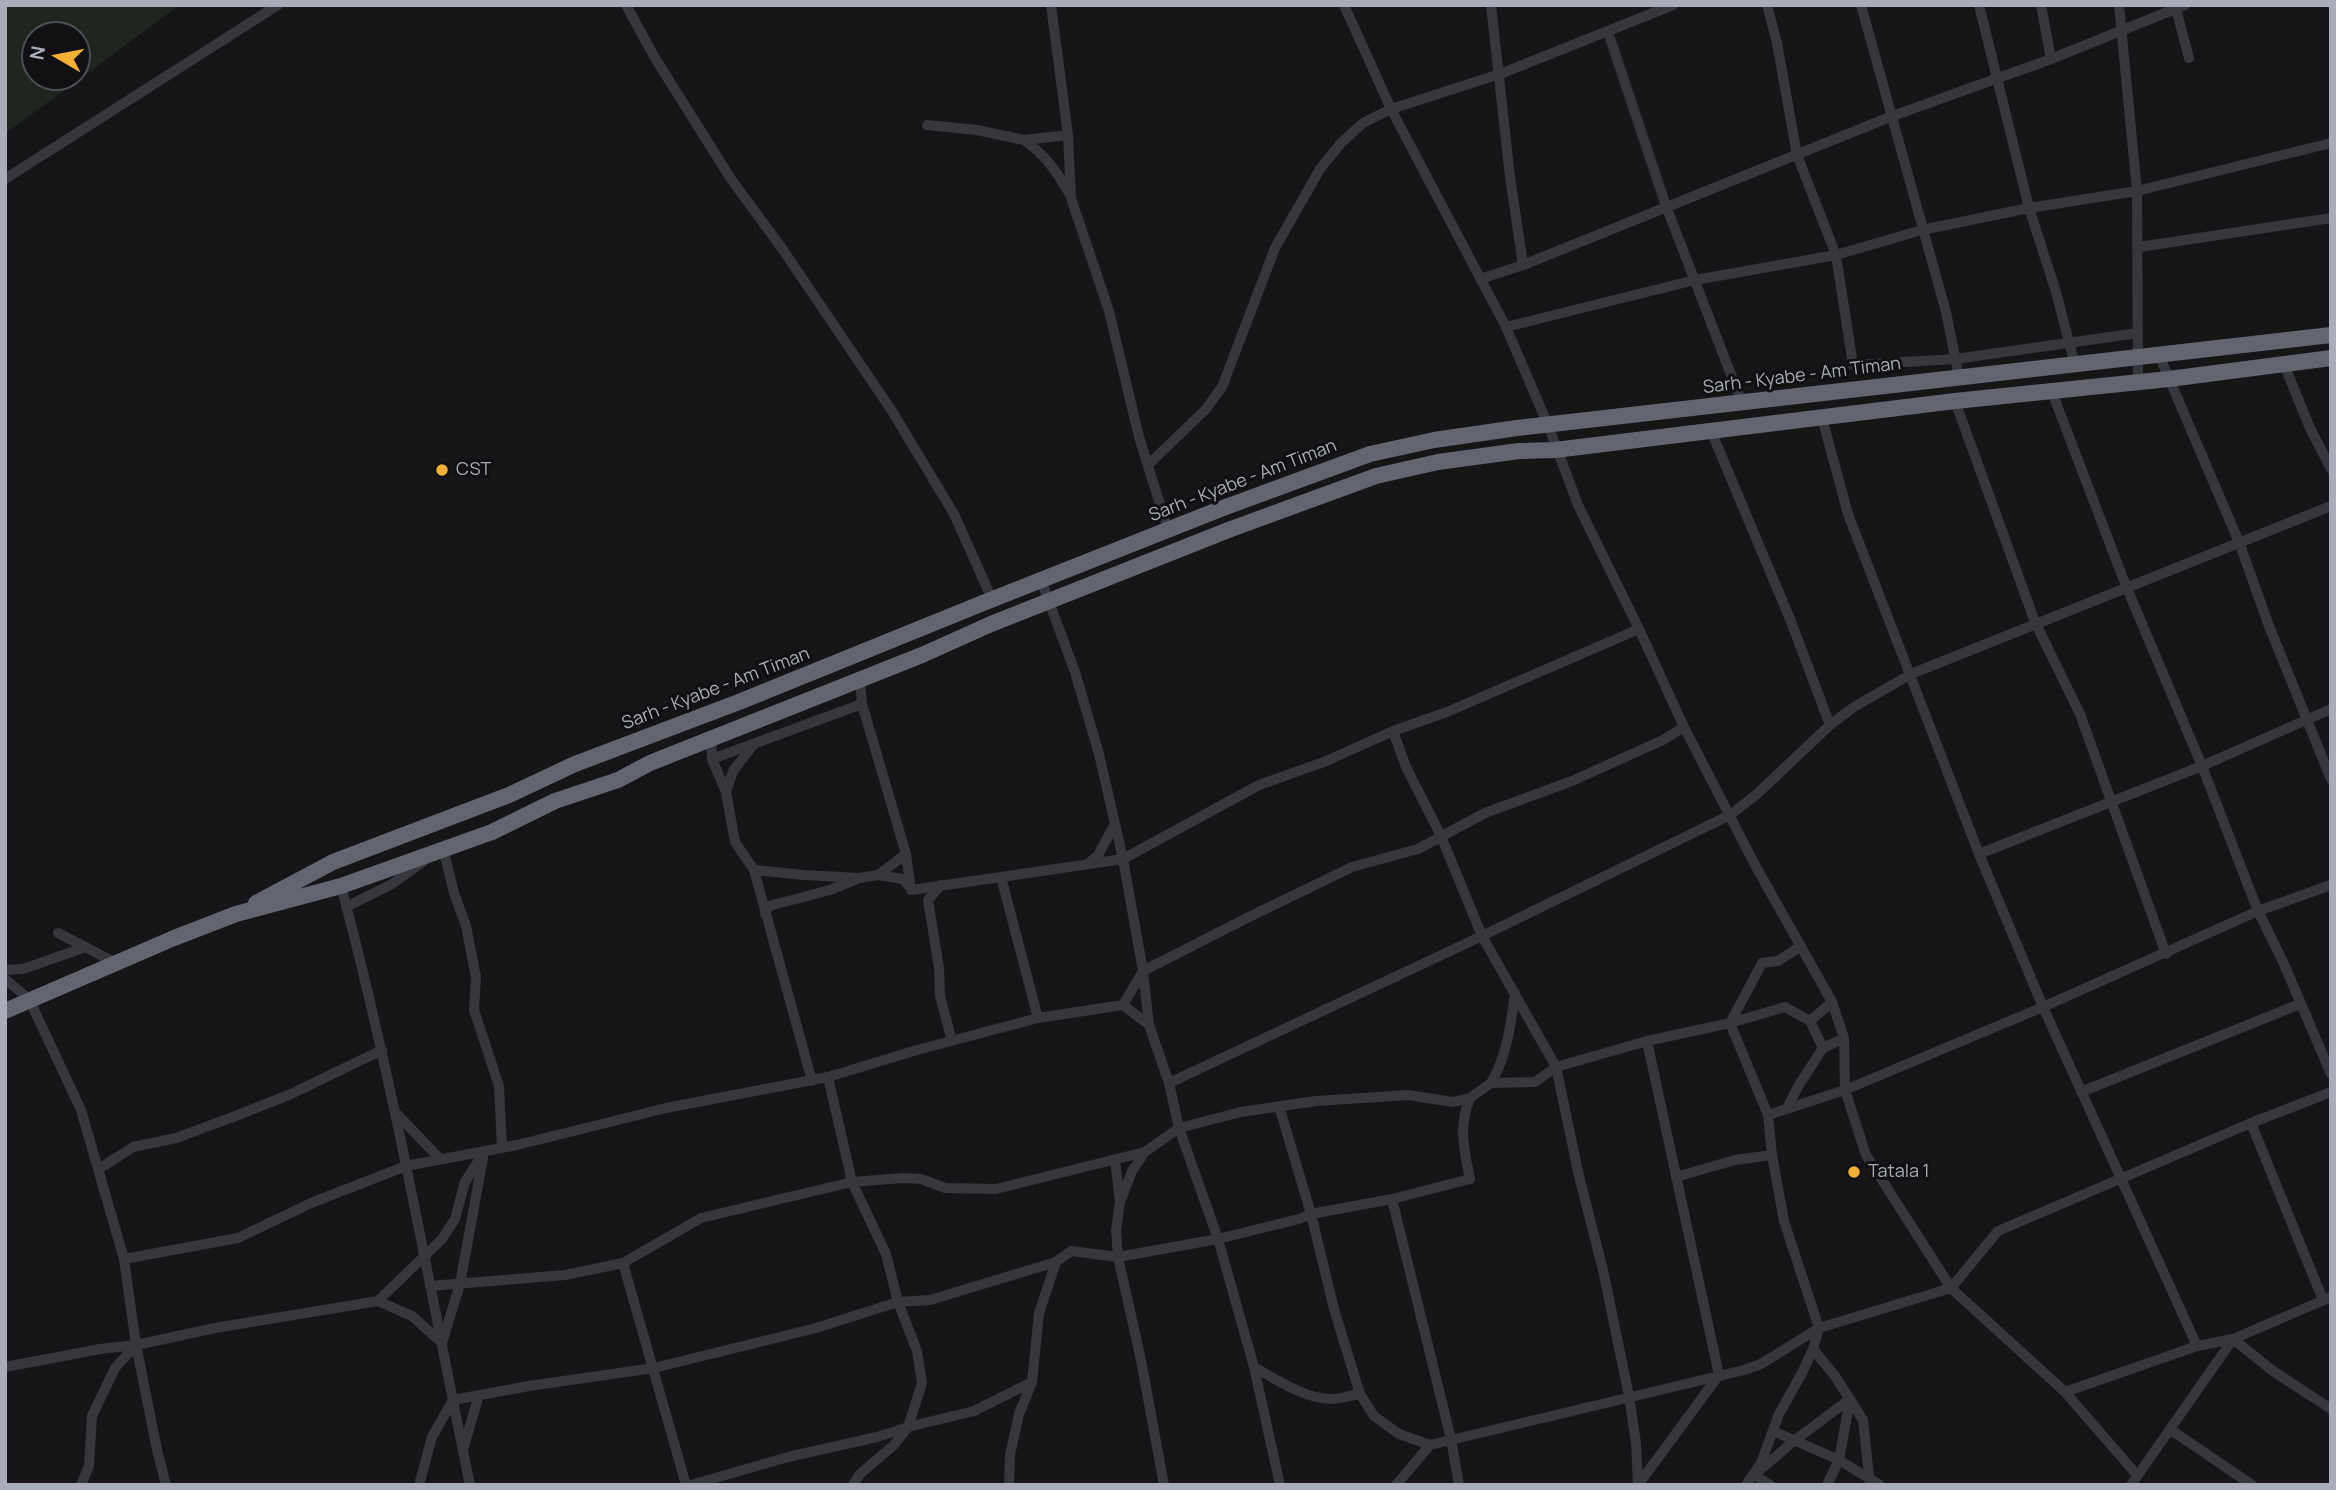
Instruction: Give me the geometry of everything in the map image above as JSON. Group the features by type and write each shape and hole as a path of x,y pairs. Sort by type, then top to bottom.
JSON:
{"highway":[{"name":"Sarh - Kyabe - Am Timan","path":"5,1011 236,914 333,862 509,795 575,764 739,702 992,599 1370,454 1433,440 1548,425 2331,335"},
{"name":"Sarh - Kyabe - Am Timan","path":"236,914 341,886 492,832 555,801 618,780 650,763 1050,601 1376,476 1438,462 1520,451 1555,450 1955,401 2138,383 2283,362 2331,358"}],"street":[{"path":"5,179 278,5"},
{"path":"626,5 731,179 898,423 954,514 992,599"},
{"path":"1051,5 1068,135 1072,198"},
{"path":"1344,5 1391,109 1506,327 1548,425 1555,450 1578,505 1684,727 1755,865 1832,1002 1844,1038 1845,1090 1866,1155 1951,1288 2065,1392 2134,1480 2233,1339"},
{"path":"1491,5 1510,177 1523,265"},
{"path":"1148,465 1206,409 1222,387 1275,248 1320,169 1341,143 1363,123 1391,109 1500,74 1673,5"},
{"path":"1767,5 1777,43 1797,155 1836,255 1853,365 1955,359 2138,333"},
{"path":"1861,5 1946,312 1959,377"},
{"path":"1979,5 2029,208 2056,292 2075,365"},
{"path":"2041,5 2051,59"},
{"path":"2119,5 2137,191 2138,383"},
{"path":"1480,279 1523,265 1890,117 2051,59 2181,7 2189,58"},
{"path":"1608,32 1666,206 1718,347 1742,403"},
{"path":"927,125 978,130 1024,140 1068,135"},
{"path":"1024,140 1043,154 1055,168 1072,198 1109,311 1148,465 1168,530"},
{"path":"1506,327 1695,280 1836,255 1922,230 2029,208 2137,191 2331,143"},
{"path":"2139,247 2331,218"},
{"path":"2159,355 2239,542 2269,626 2331,779"},
{"path":"1902,362 1905,383"},
{"path":"2283,362 2310,428 2331,468"},
{"path":"2052,392 2126,586 2203,766 2258,911 2331,1074"},
{"path":"1955,401 2035,622 2080,714 2166,954"},
{"path":"1822,418 1848,514 1979,854 2043,1007 2197,1346"},
{"path":"1710,431 1790,619 1830,725"},
{"path":"1168,1083 1482,936 1730,815 1757,794 1830,725 1854,707 1911,674 2035,622 2331,506"},
{"path":"1041,580 1075,672 1099,754 1123,859 1143,971 1149,1025 1179,1128 1218,1239 1254,1367 1280,1485"},
{"path":"911,890 1123,859 1259,785 1447,712 1639,629"},
{"path":"860,680 862,704 906,854 911,890"},
{"path":"712,760 862,704"},
{"path":"1979,854 2203,766 2331,709"},
{"path":"1123,1005 1143,971 1249,917 1352,867 1418,849 1485,813 1572,781 1663,740 1684,727"},
{"path":"1394,731 1406,767 1441,836 1482,936 1556,1067 1629,1396 1636,1443 1638,1485"},
{"path":"711,739 712,760 726,792 735,842 754,870 812,1081"},
{"path":"726,792 733,771 755,743"},
{"path":"1087,865 1098,855 1115,824"},
{"path":"346,907 392,884 443,848 454,893 466,926 476,977 474,1010 499,1086 502,1148"},
{"path":"877,875 906,854"},
{"path":"754,870 859,878"},
{"path":"765,914 769,906 877,875 902,878 911,890"},
{"path":"1001,877 1038,1018"},
{"path":"941,885 928,900 939,968 940,996 952,1041"},
{"path":"1768,1115 1845,1090 2166,954 2258,911 2331,885"},
{"path":"341,886 382,1050 470,1485"},
{"path":"58,933 116,963"},
{"path":"1730,1023 1762,963 1778,961 1801,946"},
{"path":"5,970 23,969 86,947"},
{"path":"5,979 29,999 81,1110 124,1259 135,1345 166,1485"},
{"path":"430,1286 565,1275 623,1263 701,1218 852,1182 903,1178 921,1180 945,1188 996,1189 1145,1152 1179,1128 1241,1112 1316,1101 1408,1095 1454,1102 1470,1098 1491,1083 1501,1067 1503,1050 1510,1033 1515,993"},
{"path":"1810,1021 1832,1002"},
{"path":"2081,1092 2300,1004"},
{"path":"124,1259 238,1238 311,1203 406,1166 502,1148 666,1108 812,1081 1038,1018 1123,1005 1149,1025"},
{"path":"1491,1083 1535,1082 1556,1067 1785,1007 1810,1021 1823,1048"},
{"path":"1730,1023 1768,1115 1784,1221 1819,1328 1813,1349 1779,1414 1754,1475"},
{"path":"1787,1108 1823,1048 1844,1038"},
{"path":"1638,1485 1719,1375 1647,1041"},
{"path":"99,1169 133,1147 176,1138 233,1117 291,1094 382,1050"},
{"path":"828,1077 852,1182 886,1254 898,1302 917,1351 922,1383 908,1427 894,1445 860,1475 853,1485"},
{"path":"1396,1485 1430,1445 1744,1370 1761,1363 1819,1328 1951,1288 1998,1231 2251,1123 2331,1092"},
{"path":"419,1485 432,1437 453,1400 654,1368 816,1328 898,1302 930,1300 1056,1262 1071,1251 1118,1257 1218,1239 1311,1214 1392,1199 1470,1179 1462,1138 1463,1114 1470,1098"},
{"path":"1454,1102 1463,1114"},
{"path":"1279,1106 1360,1394 1374,1416 1399,1434 1430,1445"},
{"path":"395,1112 440,1159"},
{"path":"2065,1392 2197,1346 2233,1339 2327,1299 2251,1123"},
{"path":"5,1367 378,1301 442,1239 455,1219 465,1182 484,1152"},
{"path":"442,1343 460,1284 484,1152"},
{"path":"1145,1152 1132,1171 1120,1202 1116,1230 1118,1257 1141,1360 1164,1485"},
{"path":"1676,1177 1735,1160 1772,1155"},
{"path":"1115,1160 1120,1202"},
{"path":"1392,1199 1451,1439 1459,1485"},
{"path":"1009,1485 1010,1455 1019,1414 1032,1382 1038,1313 1056,1262"},
{"path":"623,1263 688,1485 974,1411 1032,1382"},
{"path":"378,1301 412,1316 442,1343"},
{"path":"2233,1339 2273,1371 2331,1409"},
{"path":"81,1485 89,1466 92,1416 115,1368 135,1345"},
{"path":"1813,1349 1835,1376 1863,1420 1874,1482"},
{"path":"1254,1367 1313,1396 1332,1399 1360,1394"},
{"path":"463,1449 480,1395"},
{"path":"1746,1485 1794,1441 1850,1399"},
{"path":"1827,1485 1839,1460 1850,1399"},
{"path":"2171,1430 2252,1485"},
{"path":"1773,1431 1839,1460 1874,1482"},
{"path":"1754,1475 1770,1485"}],"shaded area":[{"path":"5,5 180,5 91,71 91,21 21,21 21,91 63,91 5,134"}],"place":[{"name":"CST","path":"442,470"},
{"name":"Tatala 1","path":"1854,1172"}]}
